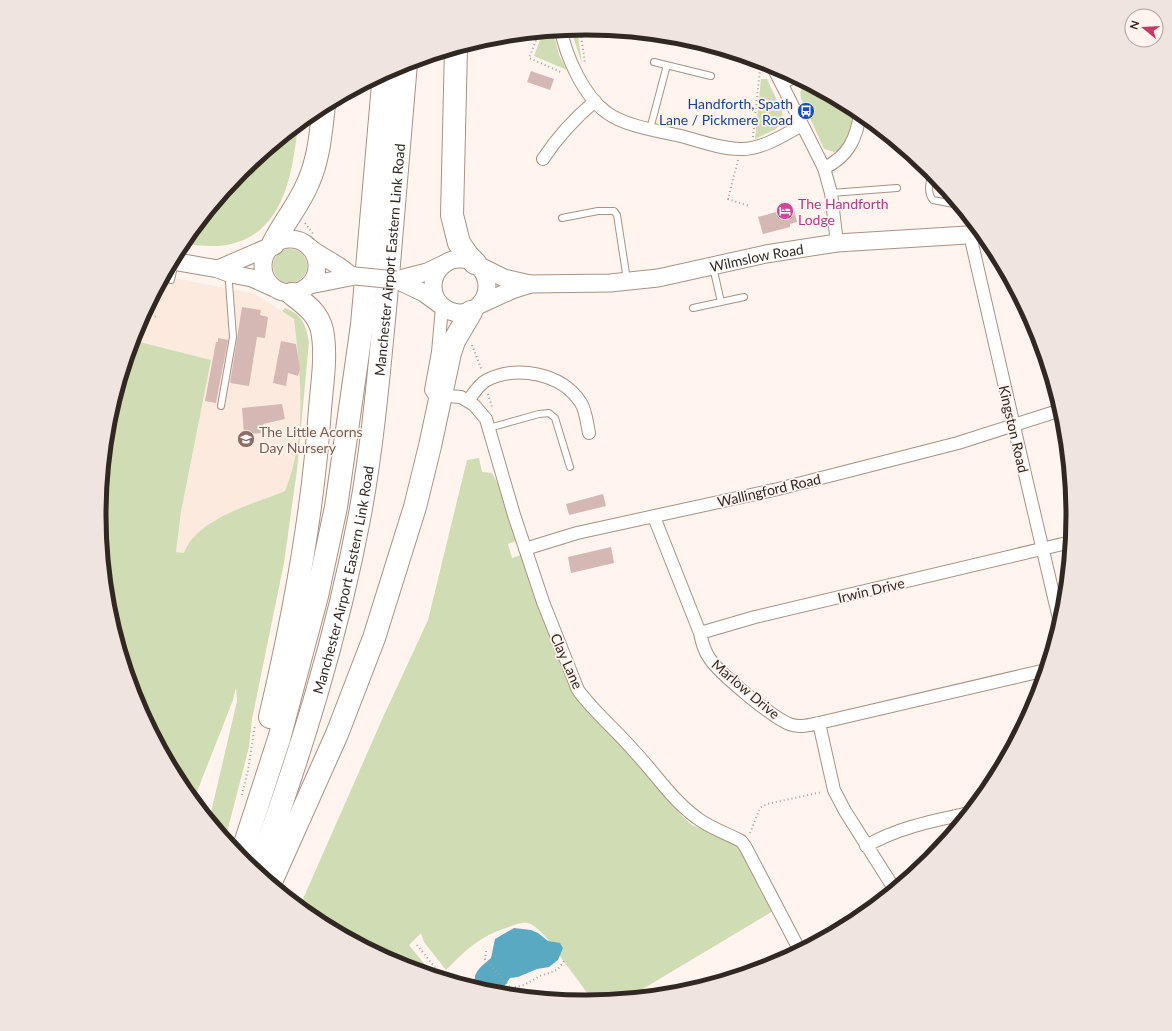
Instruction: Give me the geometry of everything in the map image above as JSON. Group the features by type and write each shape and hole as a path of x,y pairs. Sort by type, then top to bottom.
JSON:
{"highway":[{"path":"456,53 453,225 459,243 476,264"},
{"name":"Manchester Airport Eastern Link Road","path":"259,867 300,750 324,670 342,601 360,512 376,408 405,71"},
{"name":"Manchester Airport Eastern Link Road","path":"243,851 281,732 317,596 336,508 362,325 383,80"},
{"path":"271,246 303,194 313,172 323,114"},
{"path":"236,844 253,788 278,681 310,510 318,446 324,357 322,331 317,317 308,306 301,289"},
{"path":"272,880 337,734 374,638 415,507 454,341 476,308"}],"main road":[{"name":"Wilmslow Road","path":"476,264 504,278 531,284 627,281 658,278 766,254 837,243 975,234"},
{"path":"225,272 271,246 289,239 298,240 352,275"},
{"path":"271,246 265,254 262,268 266,280 272,287"},
{"path":"301,289 316,274 317,267 314,253 310,247"},
{"path":"178,262 252,278 280,292 301,289 352,275 396,280 424,293 441,306 455,313 476,308 486,295 487,281 485,274 476,264 460,258 427,272 396,280"},
{"path":"441,306 434,296 433,282 435,275 444,264"},
{"name":"Wilmslow Road","path":"476,308 512,290 531,284"}],"street":[{"path":"564,36 570,59 583,84 595,101 606,112 623,122 746,149 767,143 802,125"},
{"path":"778,76 824,168 831,193 837,243"},
{"path":"782,83 788,80"},
{"path":"543,159 557,138 573,120 595,101"},
{"path":"824,168 834,163 851,146 855,138 859,120"},
{"name":"Kingston Road","path":"980,241 997,345 1013,425 1057,610"},
{"path":"440,396 434,395 431,390 438,352 441,306"},
{"path":"468,401 486,380 514,373 528,372 558,382 569,389 582,404 589,433"},
{"name":"Clay Lane","path":"440,396 461,397 468,401 483,415 489,428 525,549 569,669 586,701 689,812 706,824 733,837 745,846 798,947"},
{"name":"Wallingford Road","path":"525,549 577,533 778,489 958,443 1055,412"},
{"name":"Marlow Drive","path":"654,517 700,633 705,652 711,661 754,700 790,724 801,727 1041,671"},
{"name":"Irwin Drive","path":"700,633 755,617 1065,543"},
{"path":"819,723 834,790 866,846 892,886"},
{"path":"866,846 885,835 910,826 961,815"}],"lane":[{"path":"654,62 711,76"},
{"path":"650,129 667,65"},
{"path":"931,181 929,191 930,197 933,200 951,204"},
{"path":"831,193 897,188"},
{"path":"562,218 598,211 614,212 617,215 627,281"},
{"path":"712,266 721,302"},
{"path":"171,280 172,272"},
{"path":"221,406 233,337 229,283 225,272"},
{"path":"693,308 744,297"},
{"path":"489,428 539,414 549,413 555,418 570,466"}],"path":[{"path":"537,38 529,58 583,84 588,76 580,35"},
{"path":"749,206 728,199 746,149 760,68"},
{"path":"150,315 157,317"},
{"path":"472,344 484,376"},
{"path":"240,800 248,770 256,725"},
{"path":"745,846 760,808 767,804 834,790"},
{"path":"417,945 439,972"},
{"path":"486,951 485,959 511,988 524,985 540,976 557,970 566,959"}],"shaded area":[{"name":"The Little Acorns Day Nursery","path":"169,277 255,294 294,319 301,375 300,414 294,469 285,491 230,513 184,553 176,552 181,512 211,360 138,342 155,303"}],"green space":[{"path":"573,35 578,35 582,64"},
{"path":"554,36 559,55 567,70 534,56 541,37"},
{"path":"761,79 767,79 782,111 783,120 776,129 755,139"},
{"path":"803,87 826,99 854,117 853,126 842,149 834,152 824,149 801,98 800,93"},
{"path":"297,131 289,179 283,197 275,213 264,227 249,237 231,244 213,246 189,244 225,199 269,154"},
{"path":"293,249 302,254 306,259 306,273 302,278 297,282 287,283 283,282 274,273 273,263 274,259 283,250"},
{"path":"285,308 296,313 305,325 309,342 297,470 284,563 252,719 249,747 227,834 210,815 237,701 236,687 233,700 196,795 170,756 155,728 131,670 122,640 110,578 107,547 107,484 110,453 122,391 138,342 211,360 181,512 176,552 184,553 191,541 201,530 213,521 243,507 285,491 297,449 300,384 294,319 282,311"},
{"path":"479,458 482,472 492,473 498,484 516,541 508,544 512,558 521,555 533,594 572,688 682,816 692,825 738,845 773,911 636,993 589,996 545,936 528,923 513,925 482,939 474,944 446,970 424,942 421,933 409,945 428,969 402,959 346,932 301,903 384,715 428,620 467,460"}],"water":[{"path":"514,928 531,930 538,933 548,941 560,943 563,948 558,960 549,967 537,969 518,977 510,978 503,989 475,983 476,974 491,958 495,939"}],"building":[{"path":"531,71 554,79 550,90 527,82"},
{"path":"790,208 794,210 797,222 790,224 790,227 763,234 758,217"},
{"path":"242,307 261,310 260,315 268,317 265,338 257,337 249,386 230,383"},
{"path":"218,338 228,340 216,403 205,401"},
{"path":"281,341 296,344 300,369 298,376 288,373 286,386 273,383"},
{"path":"282,404 285,419 263,424 263,433 244,434 242,408"},
{"path":"603,494 606,506 569,515 566,504"},
{"path":"611,547 614,563 571,573 568,557"}],"place":[{"name":"Handforth, Spath Lane / Pickmere Road","path":"806,111"},
{"name":"The Handforth Lodge","path":"785,211"},
{"name":"The Little Acorns Day Nursery","path":"246,439"}]}
